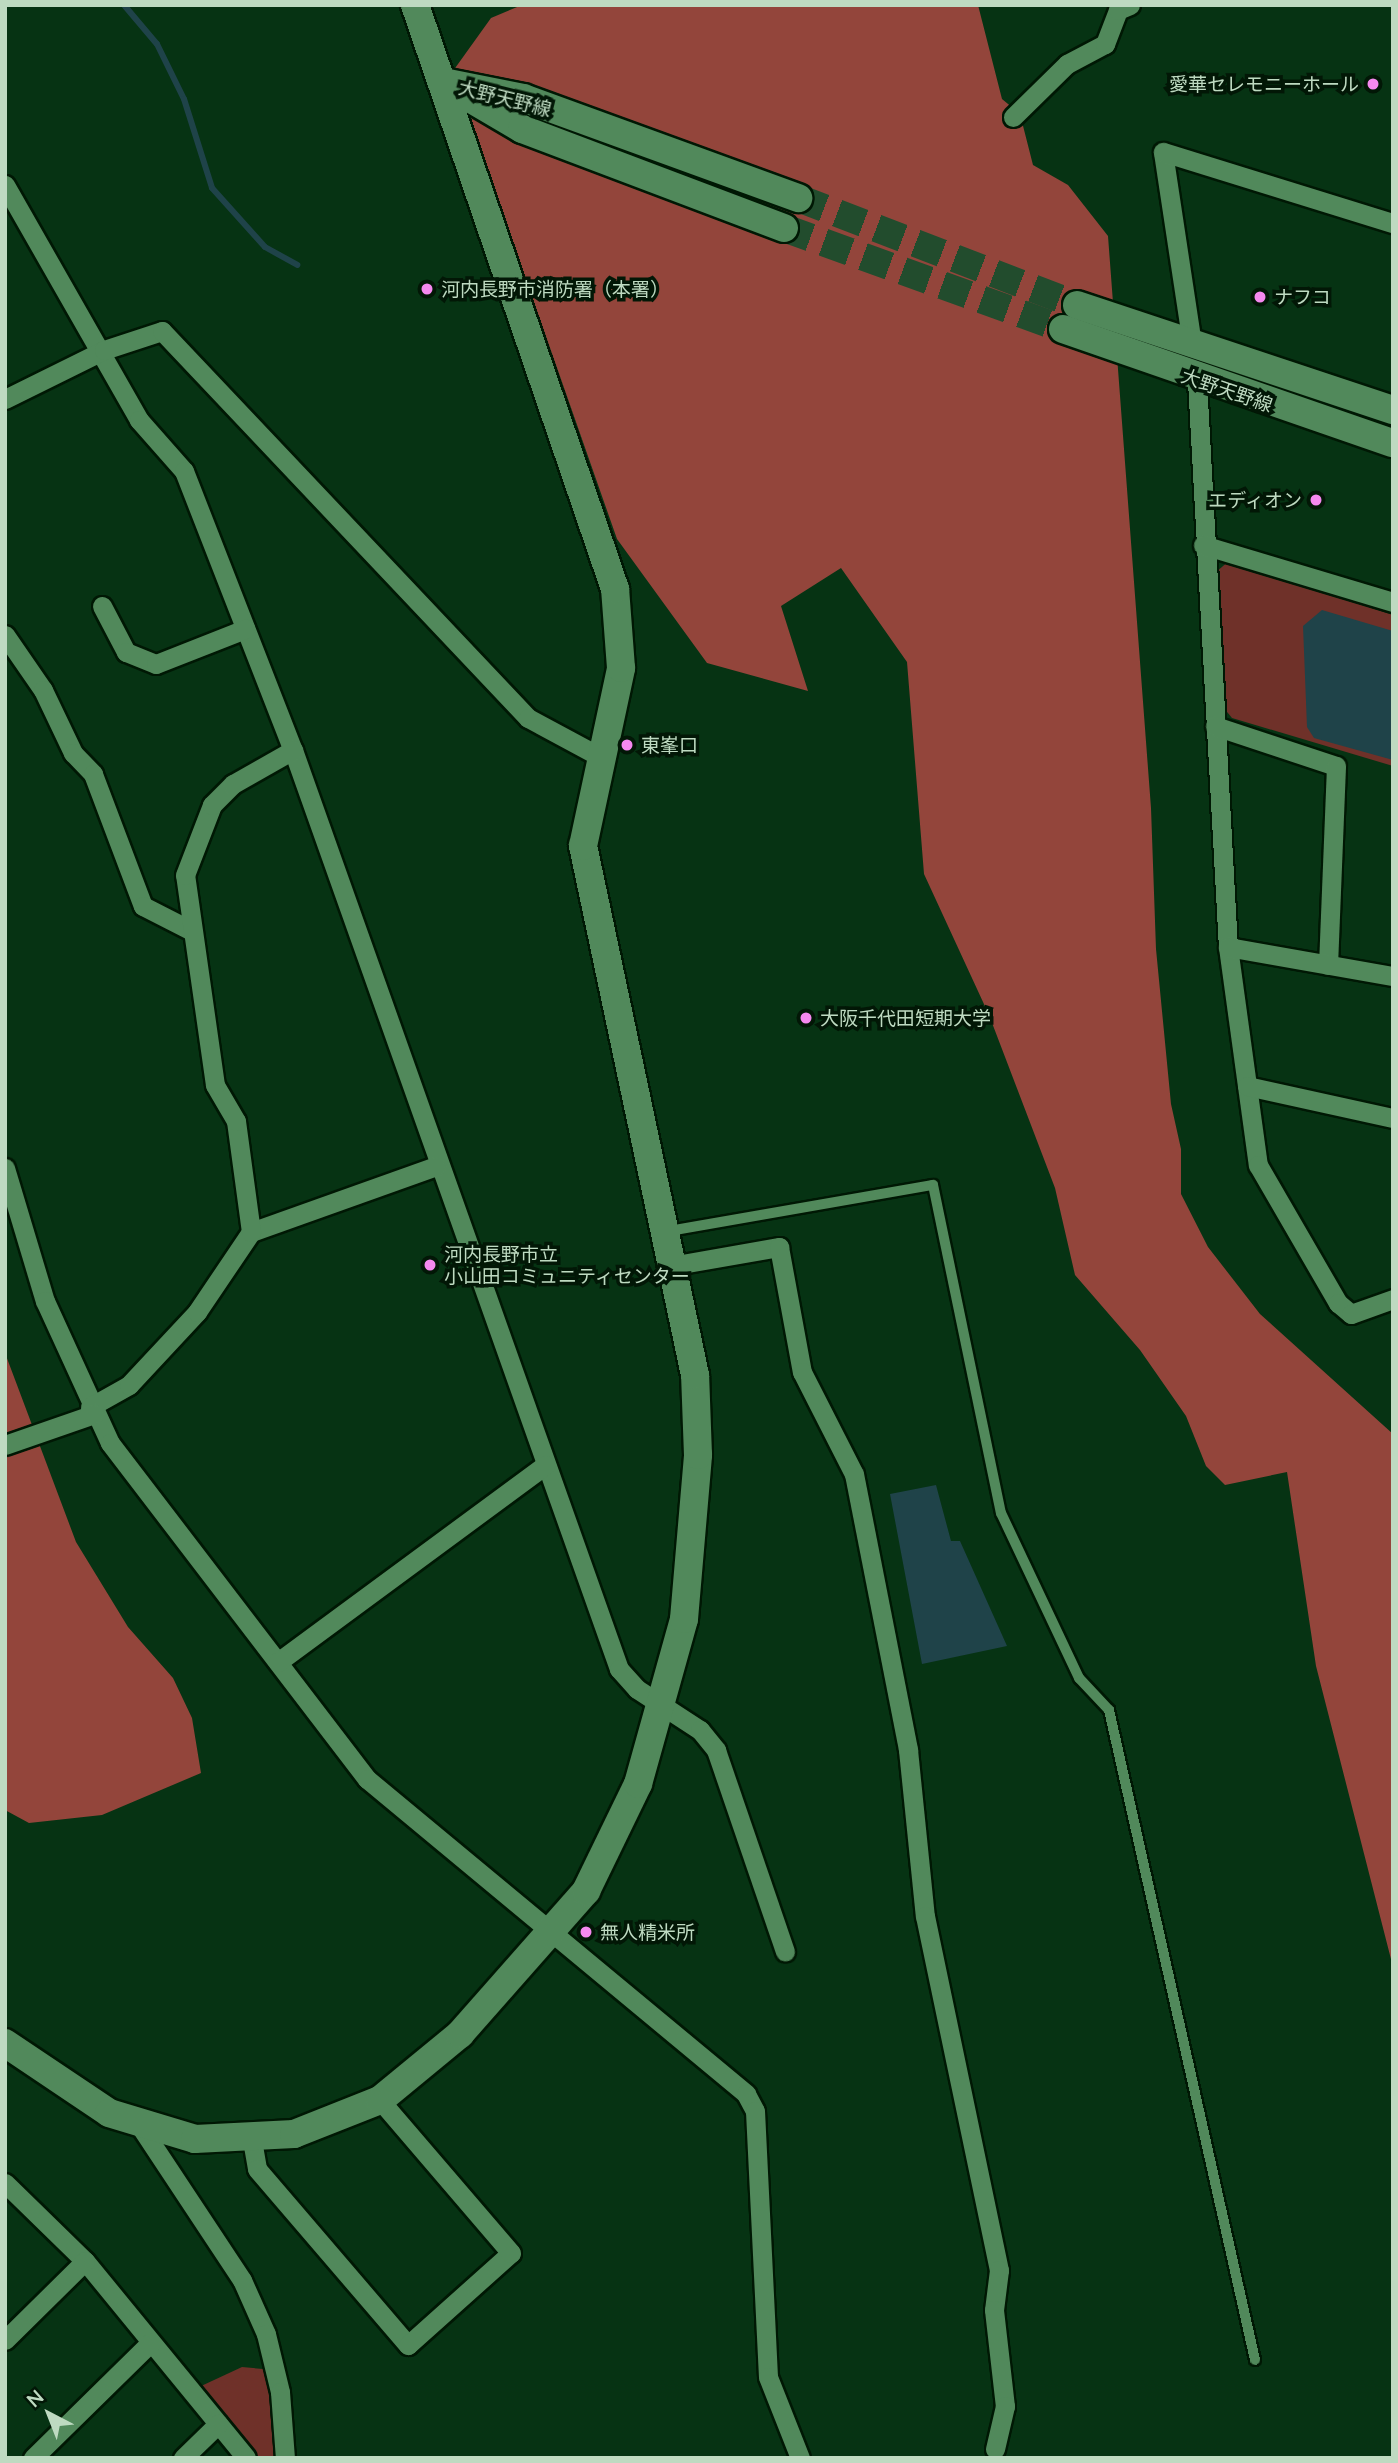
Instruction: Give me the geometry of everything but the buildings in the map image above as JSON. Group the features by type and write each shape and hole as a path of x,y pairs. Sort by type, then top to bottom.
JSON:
{"street":[{"path":"5,2043 109,2113 140,2126 195,2139 251,2140 333,2124 380,2100 419,2074 556,1931 612,1844 664,1701 684,1619 698,1455 695,1375 669,1231 583,846 599,756 621,668 615,589 415,5"},
{"path":"1013,117 1068,64 1105,44 1118,10 1129,5"},
{"name":"大野天野線","path":"443,82 523,98 798,198"},
{"name":"大野天野線","path":"443,82 522,129 784,228"},
{"path":"1192,344 1163,152 1393,223"},
{"path":"5,184 104,350 139,420 184,471 293,750 436,1166 619,1669 637,1689 664,1701 716,1750 785,1952"},
{"name":"大野天野線","path":"1393,410 1192,344 1070,317 1197,381 1393,443"},
{"path":"5,399 104,350 162,331 179,344 528,718 599,756"},
{"path":"1197,381 1203,545 1228,947 1258,1165 1338,1303 1351,1314 1393,1299"},
{"path":"1203,545 1393,602"},
{"path":"102,606 126,652 156,664 245,629"},
{"path":"5,635 43,690 73,753 93,774 143,906 192,931"},
{"path":"1215,726 1336,766 1328,965"},
{"path":"251,1232 236,1121 215,1085 185,875 212,805 233,784 293,750"},
{"path":"1228,947 1393,976"},
{"path":"1247,1086 1393,1118"},
{"path":"5,1445 92,1411 129,1385 197,1312 251,1232 436,1166"},
{"path":"5,1168 45,1301 92,1411 367,1779 556,1931 615,1991 722,2072 755,2111 768,2377 800,2458"},
{"path":"676,1265 779,1247 802,1372 854,1474 908,1750 925,1916 999,2270 994,2310 1005,2406 995,2449"},
{"path":"278,1662 545,1465"},
{"path":"251,2140 257,2169 408,2345 511,2253 380,2100"},
{"path":"140,2126 252,2302 280,2392 285,2458"},
{"path":"7,2187 85,2261 246,2458"},
{"path":"5,2340 85,2261"},
{"path":"33,2458 151,2342"},
{"path":"183,2458 218,2424"}],"lane":[{"path":"669,1231 933,1185 1001,1513 1079,1678 1109,1710 1255,2360"}],"shaded area":[{"path":"522,5 978,5 1002,99 1020,114 1033,165 1068,185 1108,236 1151,808 1156,949 1171,1104 1181,1149 1181,1194 1208,1247 1260,1314 1393,1434 1393,1967 1316,1666 1287,1472 1225,1485 1206,1466 1186,1416 1140,1350 1075,1275 1055,1188 989,1015 924,874 907,662 841,568 781,606 808,691 707,663 617,539 453,71 491,18"},
{"path":"1229,561 1393,615 1393,766 1232,718 1223,707 1216,572"},
{"path":"5,1353 76,1542 128,1627 173,1678 192,1718 201,1773 102,1815 29,1823 5,1810"},
{"path":"242,2367 263,2369 273,2399 276,2458 252,2458 199,2387"}],"water":[{"path":"1322,610 1393,631 1393,760 1314,738 1307,727 1303,626"},
{"path":"936,1485 951,1541 960,1541 1007,1646 922,1664 890,1494"}],"waterway":[{"path":"124,5 157,44 184,99 212,188 265,247 297,265"}],"tunnel":[{"path":"798,198 1077,305"},
{"path":"784,228 1063,329"}],"place":[{"name":"愛華セレモニーホール","path":"1373,84"},
{"name":"河内長野市消防署（本署）","path":"427,289"},
{"name":"ナフコ","path":"1260,297"},
{"name":"エディオン","path":"1316,500"},
{"name":"東峯口","path":"627,745"},
{"name":"大阪千代田短期大学","path":"806,1018"},
{"name":"河内長野市立 小山田コミュニティセンター","path":"430,1265"},
{"name":"無人精米所","path":"586,1932"}]}
